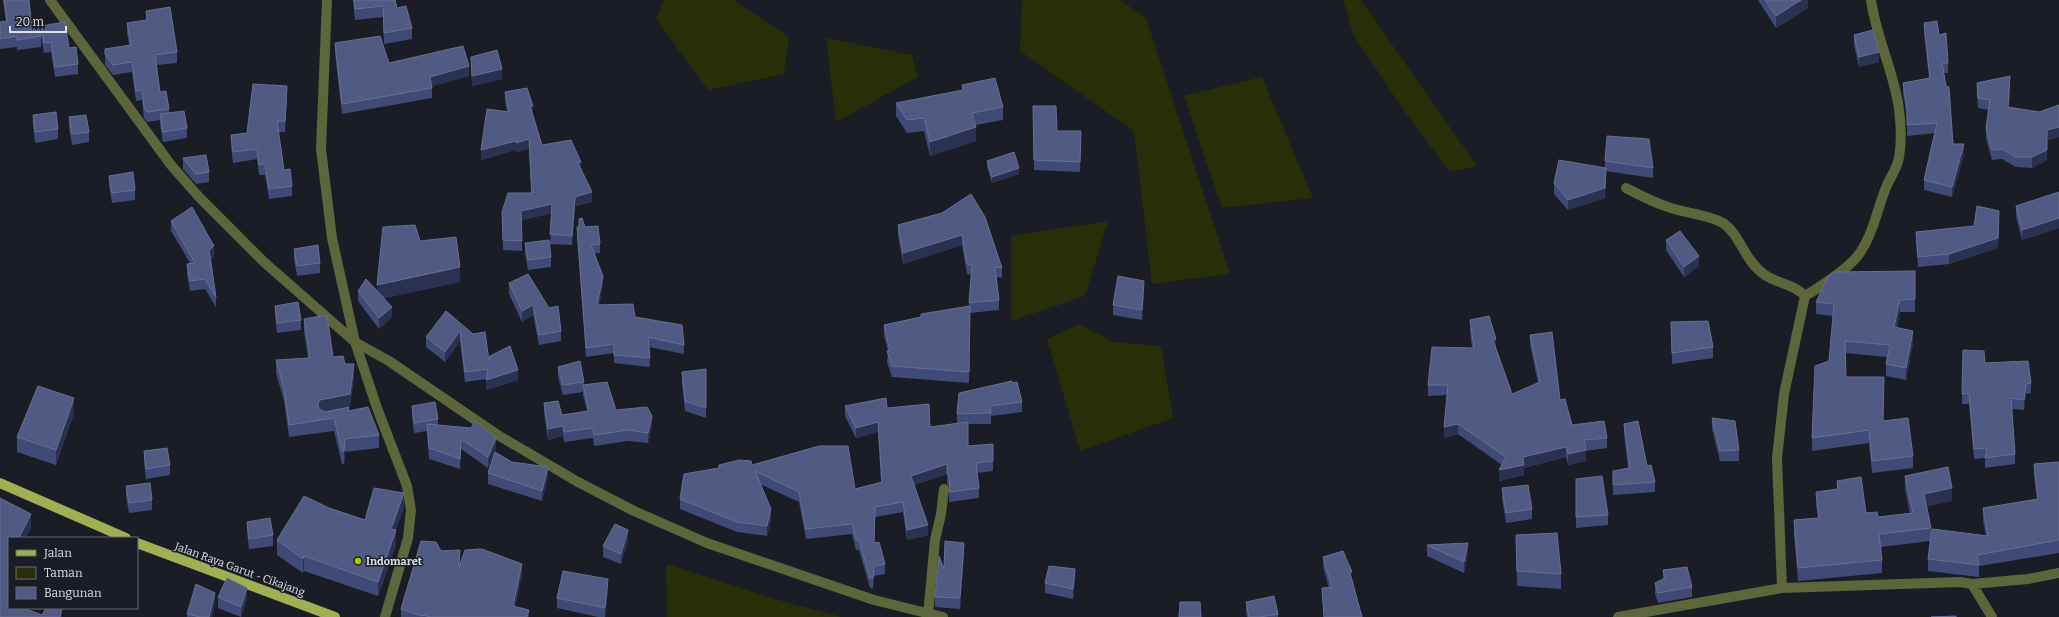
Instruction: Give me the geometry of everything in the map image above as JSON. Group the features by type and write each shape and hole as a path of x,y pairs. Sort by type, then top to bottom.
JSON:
{"main road":[{"path":"0,483 124,537"},
{"name":"Jalan Raya Garut - Cikajang","path":"138,543 335,617"}],"street":[{"path":"50,0 171,165 189,187 264,262 355,342 389,361 496,434 578,482 634,511 707,543 874,600 928,615 943,617"},
{"path":"327,0 321,149 332,238 355,342 374,408 407,486 411,510 408,538 385,617"},
{"path":"1782,588 1778,458 1784,394 1805,296 1833,278 1856,257 1874,223 1887,186 1899,159 1902,136 1897,98 1874,22 1872,0"},
{"path":"1626,188 1647,199 1670,208 1722,223 1735,237 1752,266 1766,276 1799,289 1805,296"},
{"path":"928,615 935,540 942,514 944,489"},
{"path":"1618,617 1782,588 1960,582 1972,584 2028,579 2059,573"},
{"path":"1972,584 1992,617"}],"green space":[{"path":"664,0 734,0 789,37 784,74 708,90 656,19"},
{"path":"1022,0 1120,0 1146,18 1230,274 1152,284 1134,131 1020,51"},
{"path":"1343,0 1361,0 1477,166 1450,172 1407,115 1354,36"},
{"path":"826,38 912,55 918,77 836,122"},
{"path":"1262,77 1313,198 1222,208 1184,96"},
{"path":"1108,221 1085,296 1011,321 1011,236"},
{"path":"1079,324 1113,342 1161,346 1173,418 1080,451 1047,339"},
{"path":"666,564 785,602 842,617 667,617"}],"building":[{"path":"4,0 29,0 31,20 38,19 41,36 17,40 17,36 0,39 0,22 7,21"},
{"path":"354,0 395,0 397,8 406,6 412,28 384,33 383,6 355,9"},
{"path":"1765,0 1801,0 1776,16"},
{"path":"170,7 177,52 155,55 160,92 166,91 169,109 147,112 144,107 142,90 136,91 132,62 113,65 105,54 105,49 131,45 127,23 147,20 146,11"},
{"path":"1937,21 1939,35 1946,33 1948,63 1942,63 1946,86 1949,87 1953,144 1964,144 1952,187 1924,180 1937,123 1907,125 1907,108 1903,83 1930,78 1924,23"},
{"path":"65,22 69,48 76,47 78,64 55,67 51,42 44,43 41,26"},
{"path":"1873,30 1879,52 1859,57 1854,35"},
{"path":"380,36 389,63 463,46 469,66 430,77 432,88 342,104 335,43"},
{"path":"497,50 502,69 472,76 471,57"},
{"path":"2010,76 2008,107 2039,112 2059,105 2059,127 2047,130 2047,150 2032,157 2016,157 2002,149 1992,150 1986,128 1990,100 1978,98 1977,83"},
{"path":"995,78 1003,107 972,113 976,127 930,142 924,118 907,120 896,103 963,90 962,85"},
{"path":"253,84 287,86 285,121 277,121 284,170 290,169 292,186 269,189 265,164 259,165 257,149 233,152 231,135 247,133"},
{"path":"527,88 533,106 530,106 542,145 571,140 581,162 578,163 592,192 575,197 572,236 550,234 552,204 521,211 522,241 503,240 502,212 508,193 532,193 529,139 481,150 487,109 509,112 505,92"},
{"path":"1033,106 1056,106 1057,131 1081,131 1080,162 1034,160"},
{"path":"184,111 187,128 163,132 160,114"},
{"path":"56,112 58,129 35,132 33,115"},
{"path":"86,115 89,132 72,134 69,117"},
{"path":"1607,136 1649,139 1653,168 1605,161"},
{"path":"1014,152 1019,168 992,177 987,161"},
{"path":"206,155 209,172 196,174 183,158"},
{"path":"1559,160 1606,168 1605,188 1568,200 1554,183"},
{"path":"133,172 135,190 112,193 109,176"},
{"path":"2059,192 2059,218 2022,230 2016,206"},
{"path":"971,194 985,217 1002,268 995,267 999,300 969,303 972,265 967,264 962,235 903,253 898,225 942,213"},
{"path":"1977,206 1999,211 1998,238 1949,254 1918,257 1916,232 1974,226"},
{"path":"192,207 214,246 209,250 216,297 205,279 190,281 187,264 195,263 171,221"},
{"path":"582,218 585,227 598,226 600,244 591,245 603,276 597,305 633,304 635,317 682,325 684,345 648,337 650,358 614,355 614,344 586,348 577,227 579,227 579,219"},
{"path":"415,225 420,241 456,237 460,267 377,285 383,227"},
{"path":"1680,231 1699,256 1684,267 1666,240"},
{"path":"549,240 551,257 528,260 525,243"},
{"path":"318,245 320,263 297,266 294,249"},
{"path":"1915,271 1915,299 1900,300 1894,327 1913,331 1906,368 1886,364 1890,345 1845,341 1846,377 1884,377 1883,421 1908,418 1913,456 1872,461 1869,430 1812,438 1815,366 1829,361 1834,304 1816,302 1828,277 1835,272"},
{"path":"528,274 549,308 558,306 561,331 539,335 533,305 522,311 509,283"},
{"path":"1118,276 1144,281 1142,310 1113,305"},
{"path":"366,279 392,307 379,318 358,291"},
{"path":"298,302 301,320 277,323 275,306"},
{"path":"970,306 969,372 892,366 887,351 890,351 884,325 921,317 921,314"},
{"path":"446,311 473,334 485,332 489,361 490,356 510,346 518,370 486,380 488,369 465,372 460,331 445,352 426,337"},
{"path":"327,315 333,357 343,356 345,364 354,364 350,394 320,400 318,403 319,409 325,412 349,407 348,411 368,407 379,435 345,439 344,451 342,451 334,418 289,425 284,388 276,360 310,358 304,319"},
{"path":"1489,316 1496,339 1493,340 1512,394 1540,382 1530,335 1552,332 1560,400 1565,399 1572,425 1604,421 1607,438 1584,440 1586,450 1568,454 1566,447 1523,457 1524,465 1499,470 1506,457 1458,424 1444,427 1448,385 1428,385 1432,347 1474,348 1470,320"},
{"path":"1708,321 1713,347 1672,353 1671,322"},
{"path":"1963,350 1984,351 1985,363 2028,361 2031,383 2026,384 2024,400 2011,398 2015,454 1985,458 1987,448 1974,449 1969,394 1962,394"},
{"path":"580,361 584,382 563,385 558,367"},
{"path":"706,369 706,408 685,401 682,372"},
{"path":"1012,381 1012,383 1017,382 1022,402 990,406 991,413 957,414 959,393"},
{"path":"607,382 616,410 647,407 652,416 648,433 628,430 594,435 593,428 564,432 563,426 548,429 544,403 558,401 562,415 589,411 583,385"},
{"path":"38,386 74,398 56,450 17,437"},
{"path":"886,398 887,408 929,404 930,427 968,422 968,446 993,444 993,461 976,463 979,488 949,492 950,479 947,473 947,464 911,476 928,525 907,530 903,502 875,507 874,543 879,542 885,564 874,566 873,578 870,578 859,540 856,540 852,524 806,529 799,492 755,471 771,509 767,526 737,522 680,499 684,474 719,468 719,465 739,460 751,461 752,465 819,446 848,446 855,489 882,482 878,422 856,428 845,406"},
{"path":"435,402 438,419 414,423 412,406"},
{"path":"1712,418 1735,421 1739,450 1720,451"},
{"path":"475,421 496,438 488,457 461,439 460,459 429,448 427,424 471,428"},
{"path":"1638,421 1647,466 1651,465 1655,482 1613,485 1613,471 1630,468 1624,424"},
{"path":"167,448 170,465 146,469 144,451"},
{"path":"495,452 512,462 548,467 542,491 488,473"},
{"path":"2059,462 2059,540 1977,555 1979,565 1928,559 1932,529 1988,536 1983,508 2038,499 2034,464"},
{"path":"1948,467 1952,488 1924,494 1931,528 1879,534 1882,560 1798,568 1794,520 1819,518 1816,492 1838,489 1837,481 1861,477 1866,513 1877,512 1878,517 1913,513 1905,476"},
{"path":"1602,476 1608,515 1576,517 1576,479"},
{"path":"150,483 152,500 129,503 126,486"},
{"path":"1528,485 1532,509 1506,513 1502,488"},
{"path":"374,488 404,493 391,529 396,530 378,582 304,556 303,559 277,540 304,496 329,508 365,520"},
{"path":"0,498 31,514 20,537 8,537 8,598 6,601 8,602 8,609 26,609 42,615 45,609 62,609 60,617 0,617"},
{"path":"270,518 273,535 249,539 247,522"},
{"path":"615,524 628,530 621,554 603,546"},
{"path":"1557,533 1561,574 1517,571 1516,535"},
{"path":"421,541 436,542 441,551 460,550 459,568 465,550 482,549 522,564 513,606 529,610 527,617 430,617 401,609"},
{"path":"945,541 964,543 960,598 935,597 939,556 944,569"},
{"path":"1468,543 1464,562 1427,545"},
{"path":"1343,551 1352,572 1350,573 1362,617 1324,617 1322,588 1332,587 1323,557"},
{"path":"1049,566 1075,569 1073,589 1045,583"},
{"path":"1687,567 1692,587 1658,593 1655,583 1665,578 1663,570"},
{"path":"563,571 608,579 605,608 557,598"},
{"path":"227,578 247,588 241,607 218,597"},
{"path":"196,584 215,593 209,617 200,617 187,614"},
{"path":"1274,596 1278,614 1249,617 1246,602"},
{"path":"1180,602 1200,602 1201,617 1179,617"},
{"path":"1956,616 1956,617 1931,617"}],"place":[{"name":"Indomaret","path":"358,561"}]}
